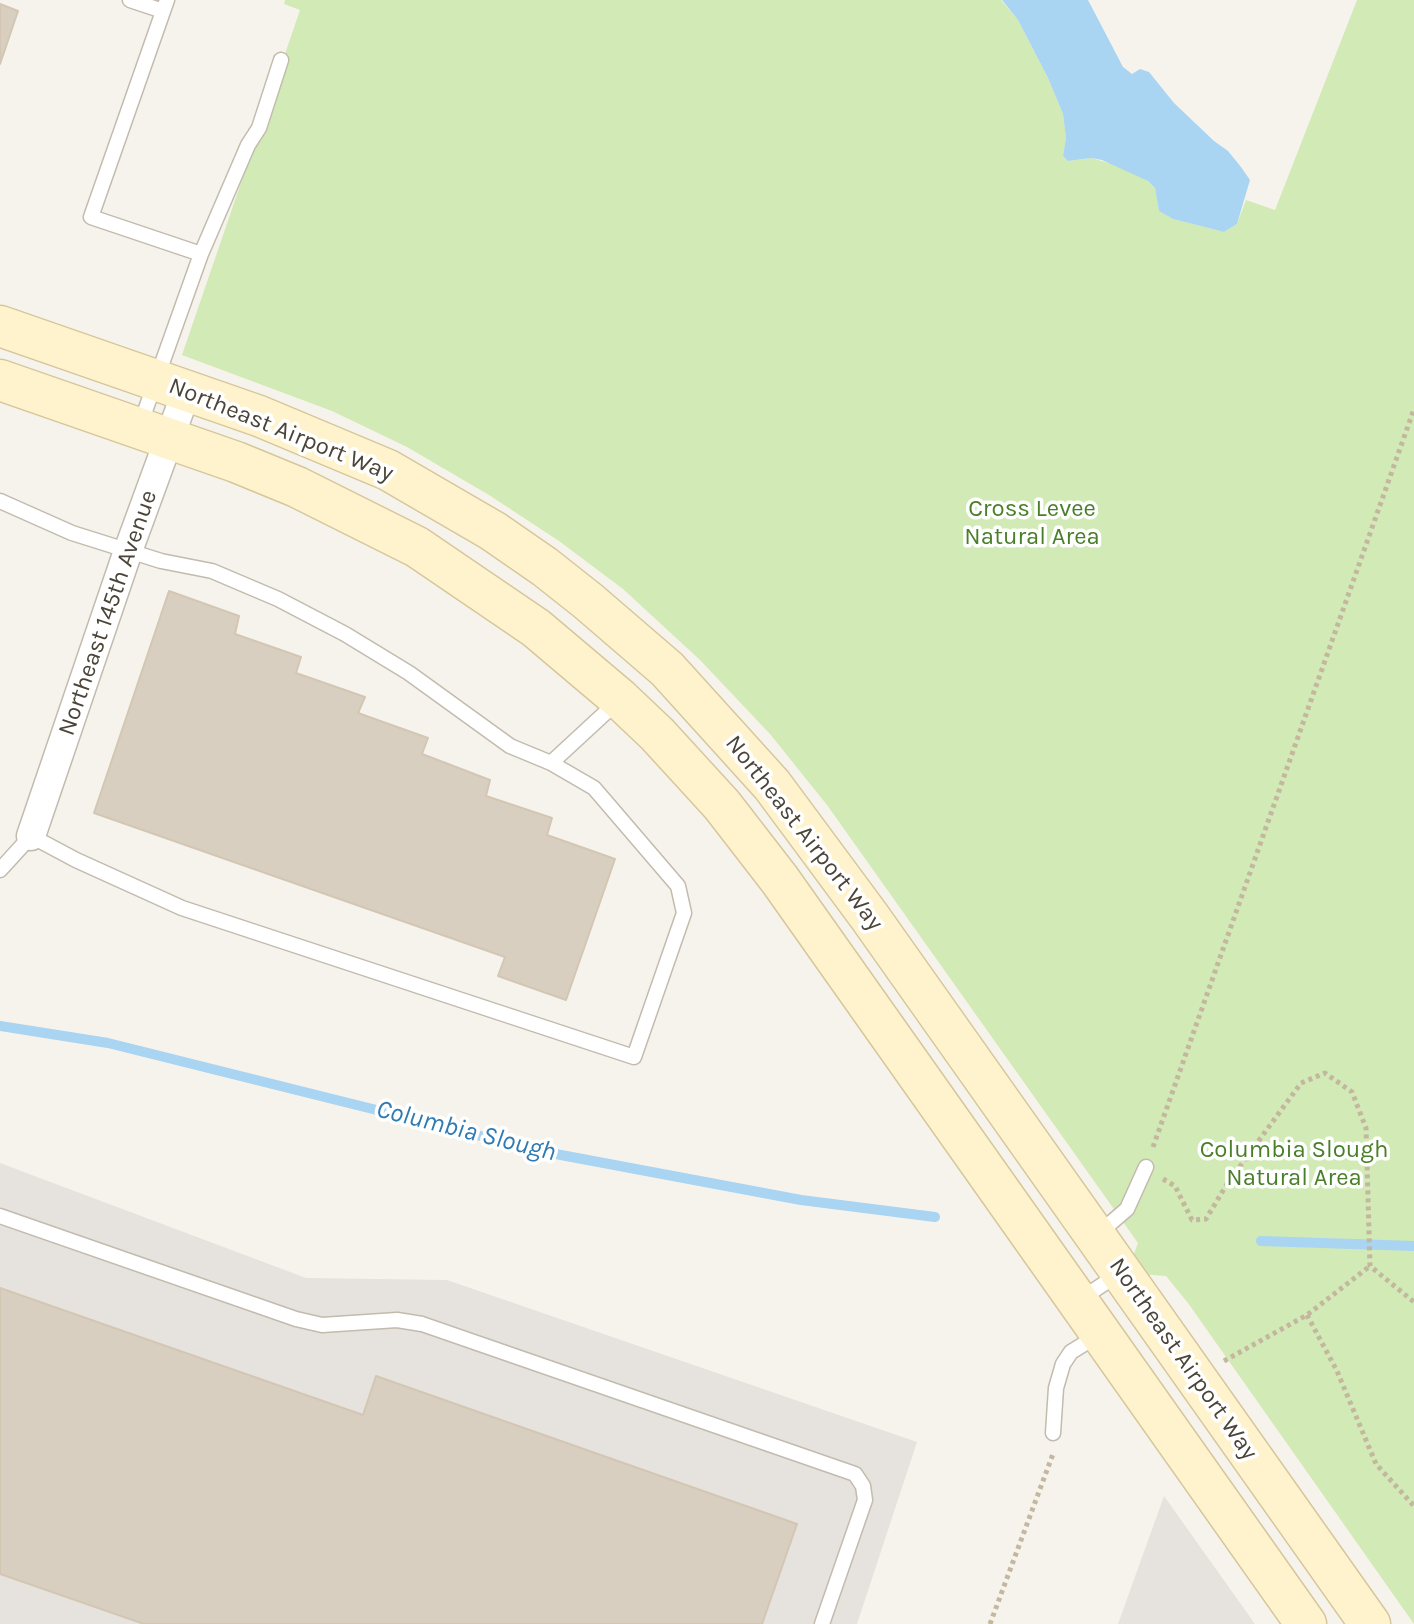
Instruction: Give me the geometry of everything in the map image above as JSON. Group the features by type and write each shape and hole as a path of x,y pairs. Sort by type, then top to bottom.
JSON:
{"main road":[{"name":"Northeast Airport Way","path":"0,326 172,385 388,470 493,531 545,567 667,669 772,785 869,916 1370,1624"},
{"name":"Northeast Airport Way","path":"0,380 297,487 417,547 536,628 657,734 722,805 780,880 1306,1624"}],"street":[{"name":"Northeast 145th Avenue","path":"31,836 128,551 154,434 172,385"}],"lane":[{"path":"130,0 165,6 91,217 201,254"},
{"path":"172,385 201,254 248,145 259,128 281,60"},
{"path":"0,501 72,533 161,561 212,571 278,599 345,634 409,673 510,746 551,763 594,788 678,886 684,913 634,1057 182,908 31,836 0,870"},
{"path":"551,763 620,699"},
{"path":"1095,1236 1127,1209 1146,1167"},
{"path":"0,1216 296,1319 322,1325 397,1320 422,1324 855,1474 863,1486 865,1500 822,1624"},
{"path":"1053,1433 1056,1388 1063,1364 1089,1318 1121,1272"}],"path":[{"path":"1414,409 1146,1167 1175,1186 1192,1220 1206,1219 1227,1184 1301,1083 1325,1073 1352,1092 1366,1128 1370,1266 1414,1302"},
{"path":"1196,1378 1307,1315 1370,1266"},
{"path":"1307,1315 1337,1371 1376,1464 1414,1506"},
{"path":"990,1624 1053,1458 1053,1433"}],"shaded area":[{"path":"0,1163 306,1278 447,1280 917,1442 857,1624 0,1624"},
{"path":"1164,1496 1255,1624 1118,1624"}],"green space":[{"name":"Cross Levee Natural Area","path":"285,0 1001,0 1018,20 1063,114 1066,138 1063,156 1068,161 1091,158 1123,167 1155,188 1159,211 1173,219 1224,232 1237,224 1246,200 1275,210 1357,0 1414,0 1414,1624 1166,1276 1127,1273 1138,1243 827,805 770,734 700,660 623,589 559,541 489,495 407,447 332,411 182,355 300,10 284,4"}],"water":[{"path":"1002,0 1088,0 1123,67 1132,74 1140,69 1149,72 1174,103 1228,151 1250,180 1237,224 1224,232 1173,219 1159,211 1155,188 1148,181 1102,160 1068,161 1063,156 1066,138 1063,114 1018,20"}],"building":[{"path":"0,4 18,11 0,64"},
{"path":"169,591 239,616 235,634 301,657 296,673 365,697 358,713 428,738 422,754 490,780 486,796 552,818 547,835 615,859 566,1000 498,976 505,957 94,813"},
{"path":"0,1288 363,1415 376,1376 797,1524 762,1624 144,1624 0,1574"}],"waterway":[{"name":"Columbia Slough","path":"0,1026 108,1043 545,1152 801,1200 935,1217"},
{"name":"Columbia Slough","path":"1261,1241 1414,1246"}],"park label":[{"name":"Columbia Slough Natural Area","path":"1294,1164"}]}
